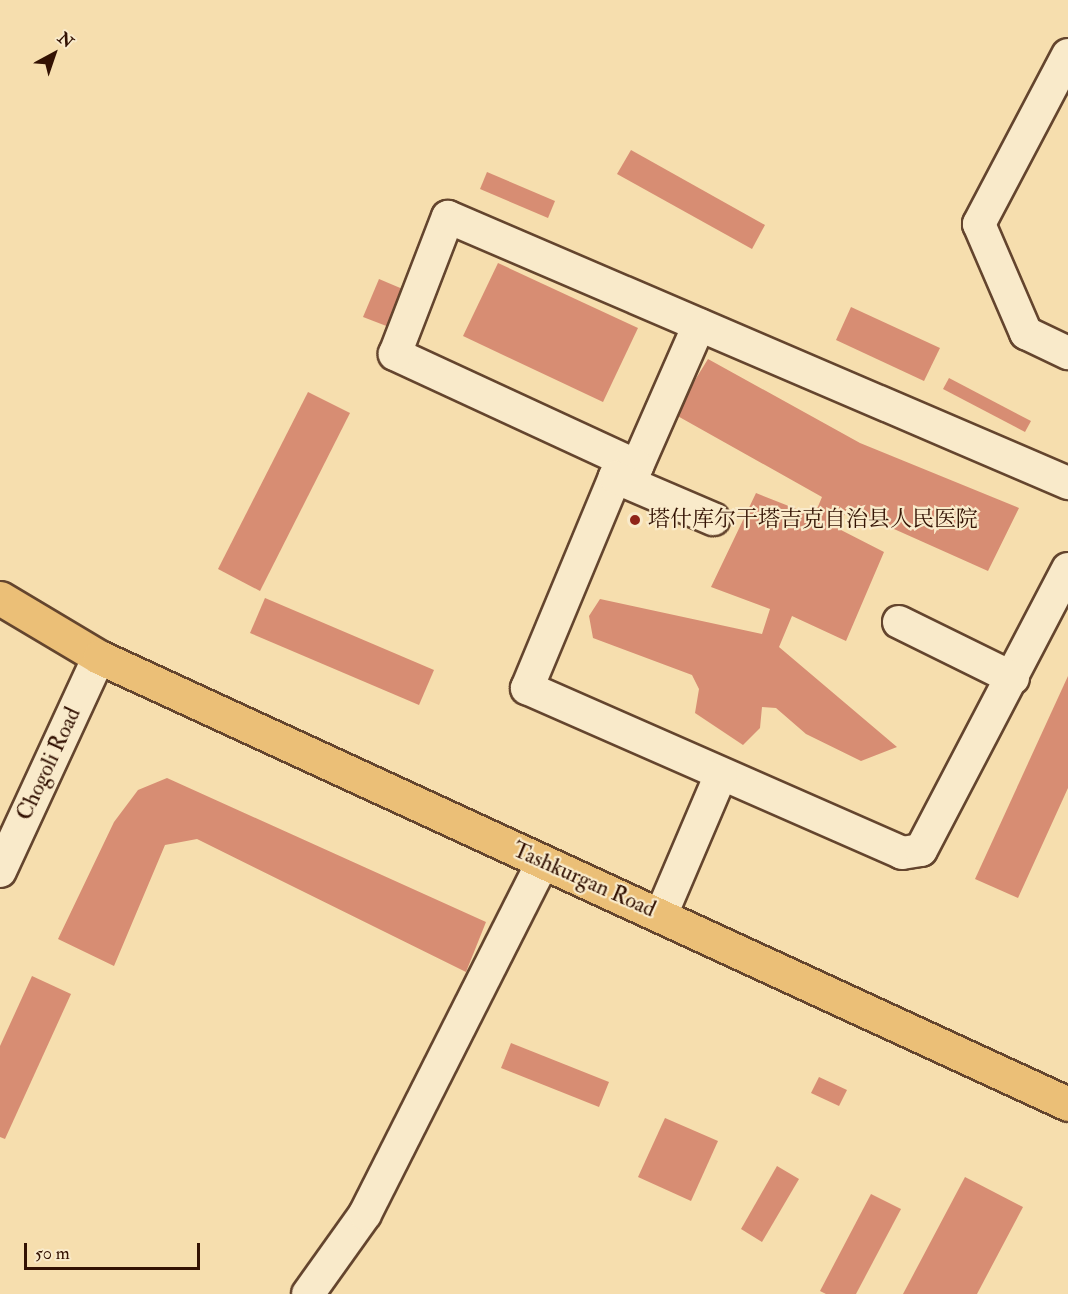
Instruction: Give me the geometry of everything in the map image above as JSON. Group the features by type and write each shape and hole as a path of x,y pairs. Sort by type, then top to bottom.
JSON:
{"main road":[{"name":"Tashkurgan Road","path":"0,598 99,657 1068,1104"}],"street":[{"path":"1068,55 978,224 1026,333 1068,353"},
{"path":"713,519 395,354 448,217 1068,483"},
{"path":"699,325 626,472 527,688 902,854 921,850 1068,569"},
{"path":"899,622 1013,678"},
{"name":"Chogoli Road","path":"0,871 99,657"},
{"path":"661,915 722,774"},
{"path":"308,1294 365,1214 543,862"}],"building":[{"path":"631,150 765,225 752,249 617,174"},
{"path":"487,172 555,201 548,218 480,189"},
{"path":"498,263 638,328 603,402 463,336"},
{"path":"379,279 405,290 389,327 363,317"},
{"path":"851,307 940,348 924,381 836,340"},
{"path":"708,359 860,443 1019,508 988,571 847,508 839,529 884,552 846,641 792,616 779,647 897,747 861,761 806,734 776,708 762,707 760,728 743,745 695,713 699,689 692,675 593,638 589,616 600,599 762,634 770,609 711,587 756,493 814,516 822,497 674,414"},
{"path":"949,378 1031,421 1025,432 943,389"},
{"path":"308,392 350,413 260,591 218,569"},
{"path":"265,598 434,670 419,705 250,633"},
{"path":"1068,676 1068,788 1018,898 975,879"},
{"path":"167,778 486,922 466,972 197,839 165,845 114,966 58,939 114,822 138,790"},
{"path":"32,976 71,994 5,1139 0,1137 0,1046"},
{"path":"511,1043 609,1082 599,1107 501,1068"},
{"path":"819,1077 847,1090 839,1106 811,1093"},
{"path":"665,1118 718,1141 691,1201 638,1177"},
{"path":"777,1166 799,1179 762,1242 741,1229"},
{"path":"965,1177 1023,1207 977,1294 903,1294"},
{"path":"871,1194 901,1209 856,1294 826,1294 820,1291"}],"place":[{"name":"塔什库尔干塔吉克自治县人民医院","path":"635,520"}]}
